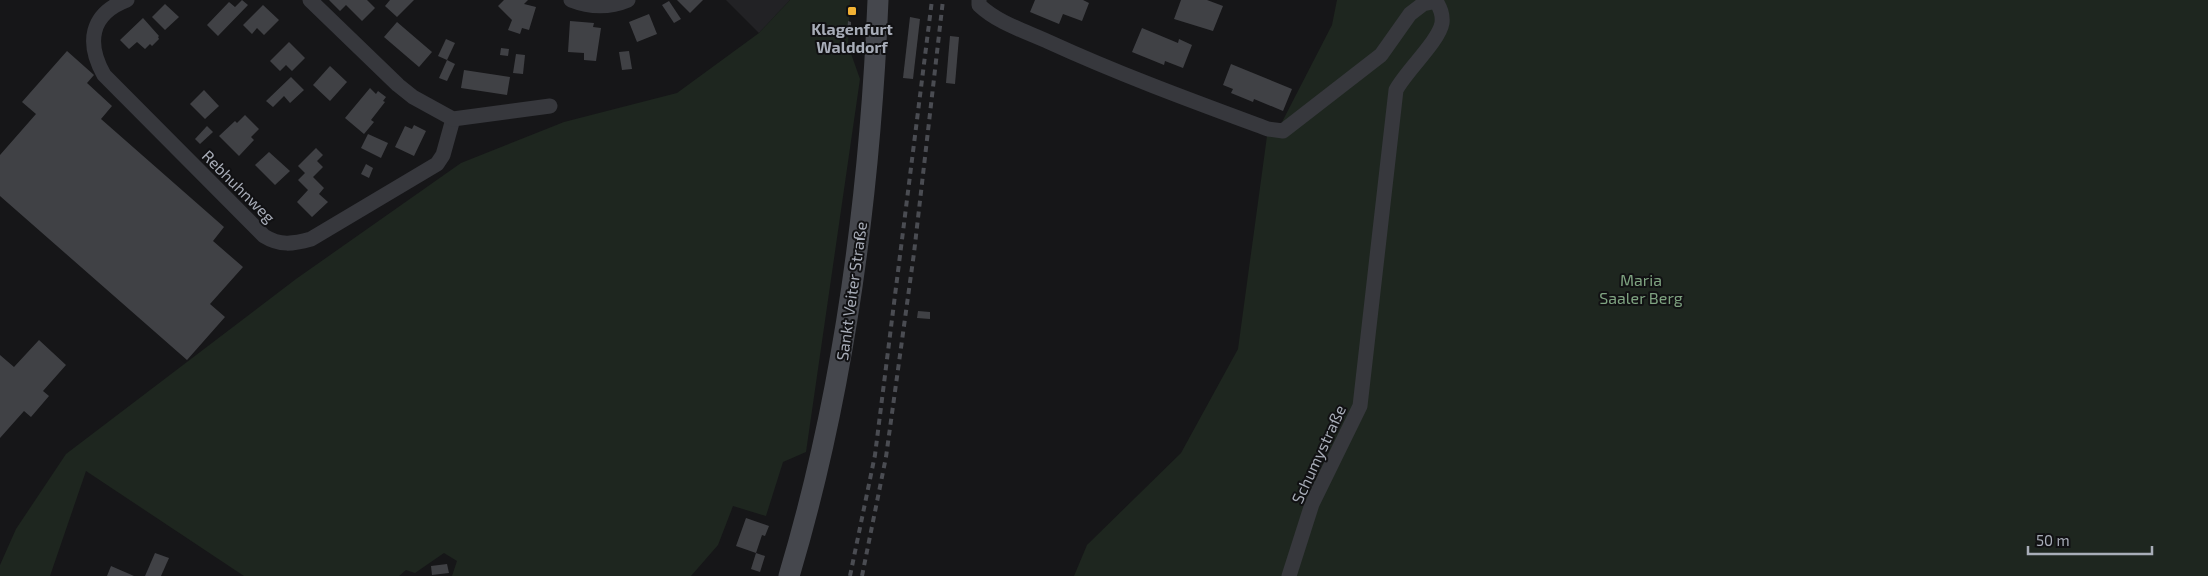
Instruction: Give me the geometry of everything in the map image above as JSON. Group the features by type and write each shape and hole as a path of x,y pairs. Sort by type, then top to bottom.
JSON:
{"main road":[{"name":"Sankt Veiter Straße","path":"789,576 804,526 840,370 863,205 872,118 878,0"}],"street":[{"name":"Rebhuhnweg","path":"127,0 116,4 104,13 93,34 92,46 96,61 104,74 264,236 275,242 287,244 311,239 437,164 443,155 453,119"},
{"path":"310,0 398,85 413,97 453,119 550,106"},
{"path":"571,0 583,5 604,6 628,0"},
{"name":"Schumystraße","path":"979,0 979,5 990,16 1060,47 1164,91 1268,129 1283,131 1382,55 1410,14 1423,4 1436,1 1442,12 1442,25 1428,48 1402,78 1396,90 1385,180 1379,254 1360,406 1312,504 1289,576"}],"shaded area":[{"path":"726,0 790,0 759,33"}],"green space":[{"path":"790,0 850,0 848,45 860,79 806,452 783,462 766,516 733,506 718,545 691,576 452,576 457,561 444,553 415,573 406,570 399,576 244,576 86,471 50,576 0,576 0,565 16,529 66,454 296,279 461,163 564,122 677,93 759,33"},
{"name":"Maria Saaler Berg","path":"1337,0 2208,0 2208,576 1074,576 1087,545 1181,453 1238,349 1267,136 1281,124 1332,25"}],"building":[{"path":"242,0 248,5 218,36 207,25 229,2 235,7"},
{"path":"329,0 367,0 375,8 362,21 346,5 340,11"},
{"path":"390,0 414,0 397,17 385,6"},
{"path":"504,0 528,0 524,4 536,7 529,30 522,28 520,34 508,30 512,20 498,6"},
{"path":"677,0 703,0 690,13"},
{"path":"1035,0 1083,0 1089,3 1082,21 1063,14 1059,24 1030,12"},
{"path":"1181,0 1207,0 1223,6 1213,31 1174,19"},
{"path":"669,1 681,19 674,23 662,5"},
{"path":"165,4 179,17 165,30 152,17"},
{"path":"263,5 279,20 264,35 257,28 252,34 243,25"},
{"path":"649,14 657,34 637,42 629,22"},
{"path":"910,17 920,19 913,79 903,78"},
{"path":"143,18 159,36 159,39 152,46 150,44 145,49 137,42 129,49 120,40"},
{"path":"570,21 594,23 593,27 601,28 596,61 584,60 584,53 568,52"},
{"path":"848,21 851,22 851,34 847,34"},
{"path":"397,22 432,52 419,67 384,37"},
{"path":"1142,28 1178,43 1179,39 1192,45 1183,68 1165,61 1164,65 1132,52"},
{"path":"950,36 959,37 955,84 946,83"},
{"path":"446,39 455,43 447,60 438,56"},
{"path":"289,42 305,58 292,71 286,65 280,71 270,61"},
{"path":"501,48 509,49 508,56 500,55"},
{"path":"67,51 94,75 87,83 112,106 101,119 224,227 213,241 243,267 210,304 225,317 187,360 0,196 0,155 36,114 22,102"},
{"path":"629,51 632,69 622,70 619,52"},
{"path":"516,54 525,55 523,74 513,73"},
{"path":"447,60 455,64 447,81 439,78"},
{"path":"1231,64 1292,89 1283,111 1254,99 1253,102 1231,93 1233,89 1223,85"},
{"path":"330,66 347,82 330,101 313,85"},
{"path":"464,70 510,77 507,95 461,88"},
{"path":"291,77 304,90 290,103 284,96 273,107 266,101"},
{"path":"370,88 376,94 378,91 386,97 383,101 385,102 371,120 374,122 364,134 345,118"},
{"path":"204,90 219,106 205,119 190,104"},
{"path":"245,115 259,129 251,137 254,140 239,156 219,136 235,121 237,123"},
{"path":"414,125 426,131 414,156 395,147 405,126 412,129"},
{"path":"207,126 213,132 200,144 195,139"},
{"path":"368,134 388,143 381,158 361,148"},
{"path":"316,148 323,155 317,161 323,167 313,177 324,188 319,194 328,202 312,217 297,202 308,190 298,180 305,173 298,166"},
{"path":"269,152 290,171 275,185 255,165"},
{"path":"366,164 373,168 369,178 361,174"},
{"path":"918,311 930,312 930,319 917,318"},
{"path":"39,340 66,365 43,391 49,396 31,417 24,411 0,438 0,355 14,367"},
{"path":"746,518 769,526 765,536 762,535 756,553 736,546"},
{"path":"155,553 169,558 161,576 145,576"},
{"path":"756,553 765,556 760,572 751,569"},
{"path":"447,564 449,573 432,575 431,566"},
{"path":"111,566 134,576 107,576"}],"railway":[{"path":"850,576 875,455 932,0"},
{"path":"862,576 886,457 914,253 943,0"}],"place":[{"name":"Klagenfurt Walddorf","path":"852,11"}]}
